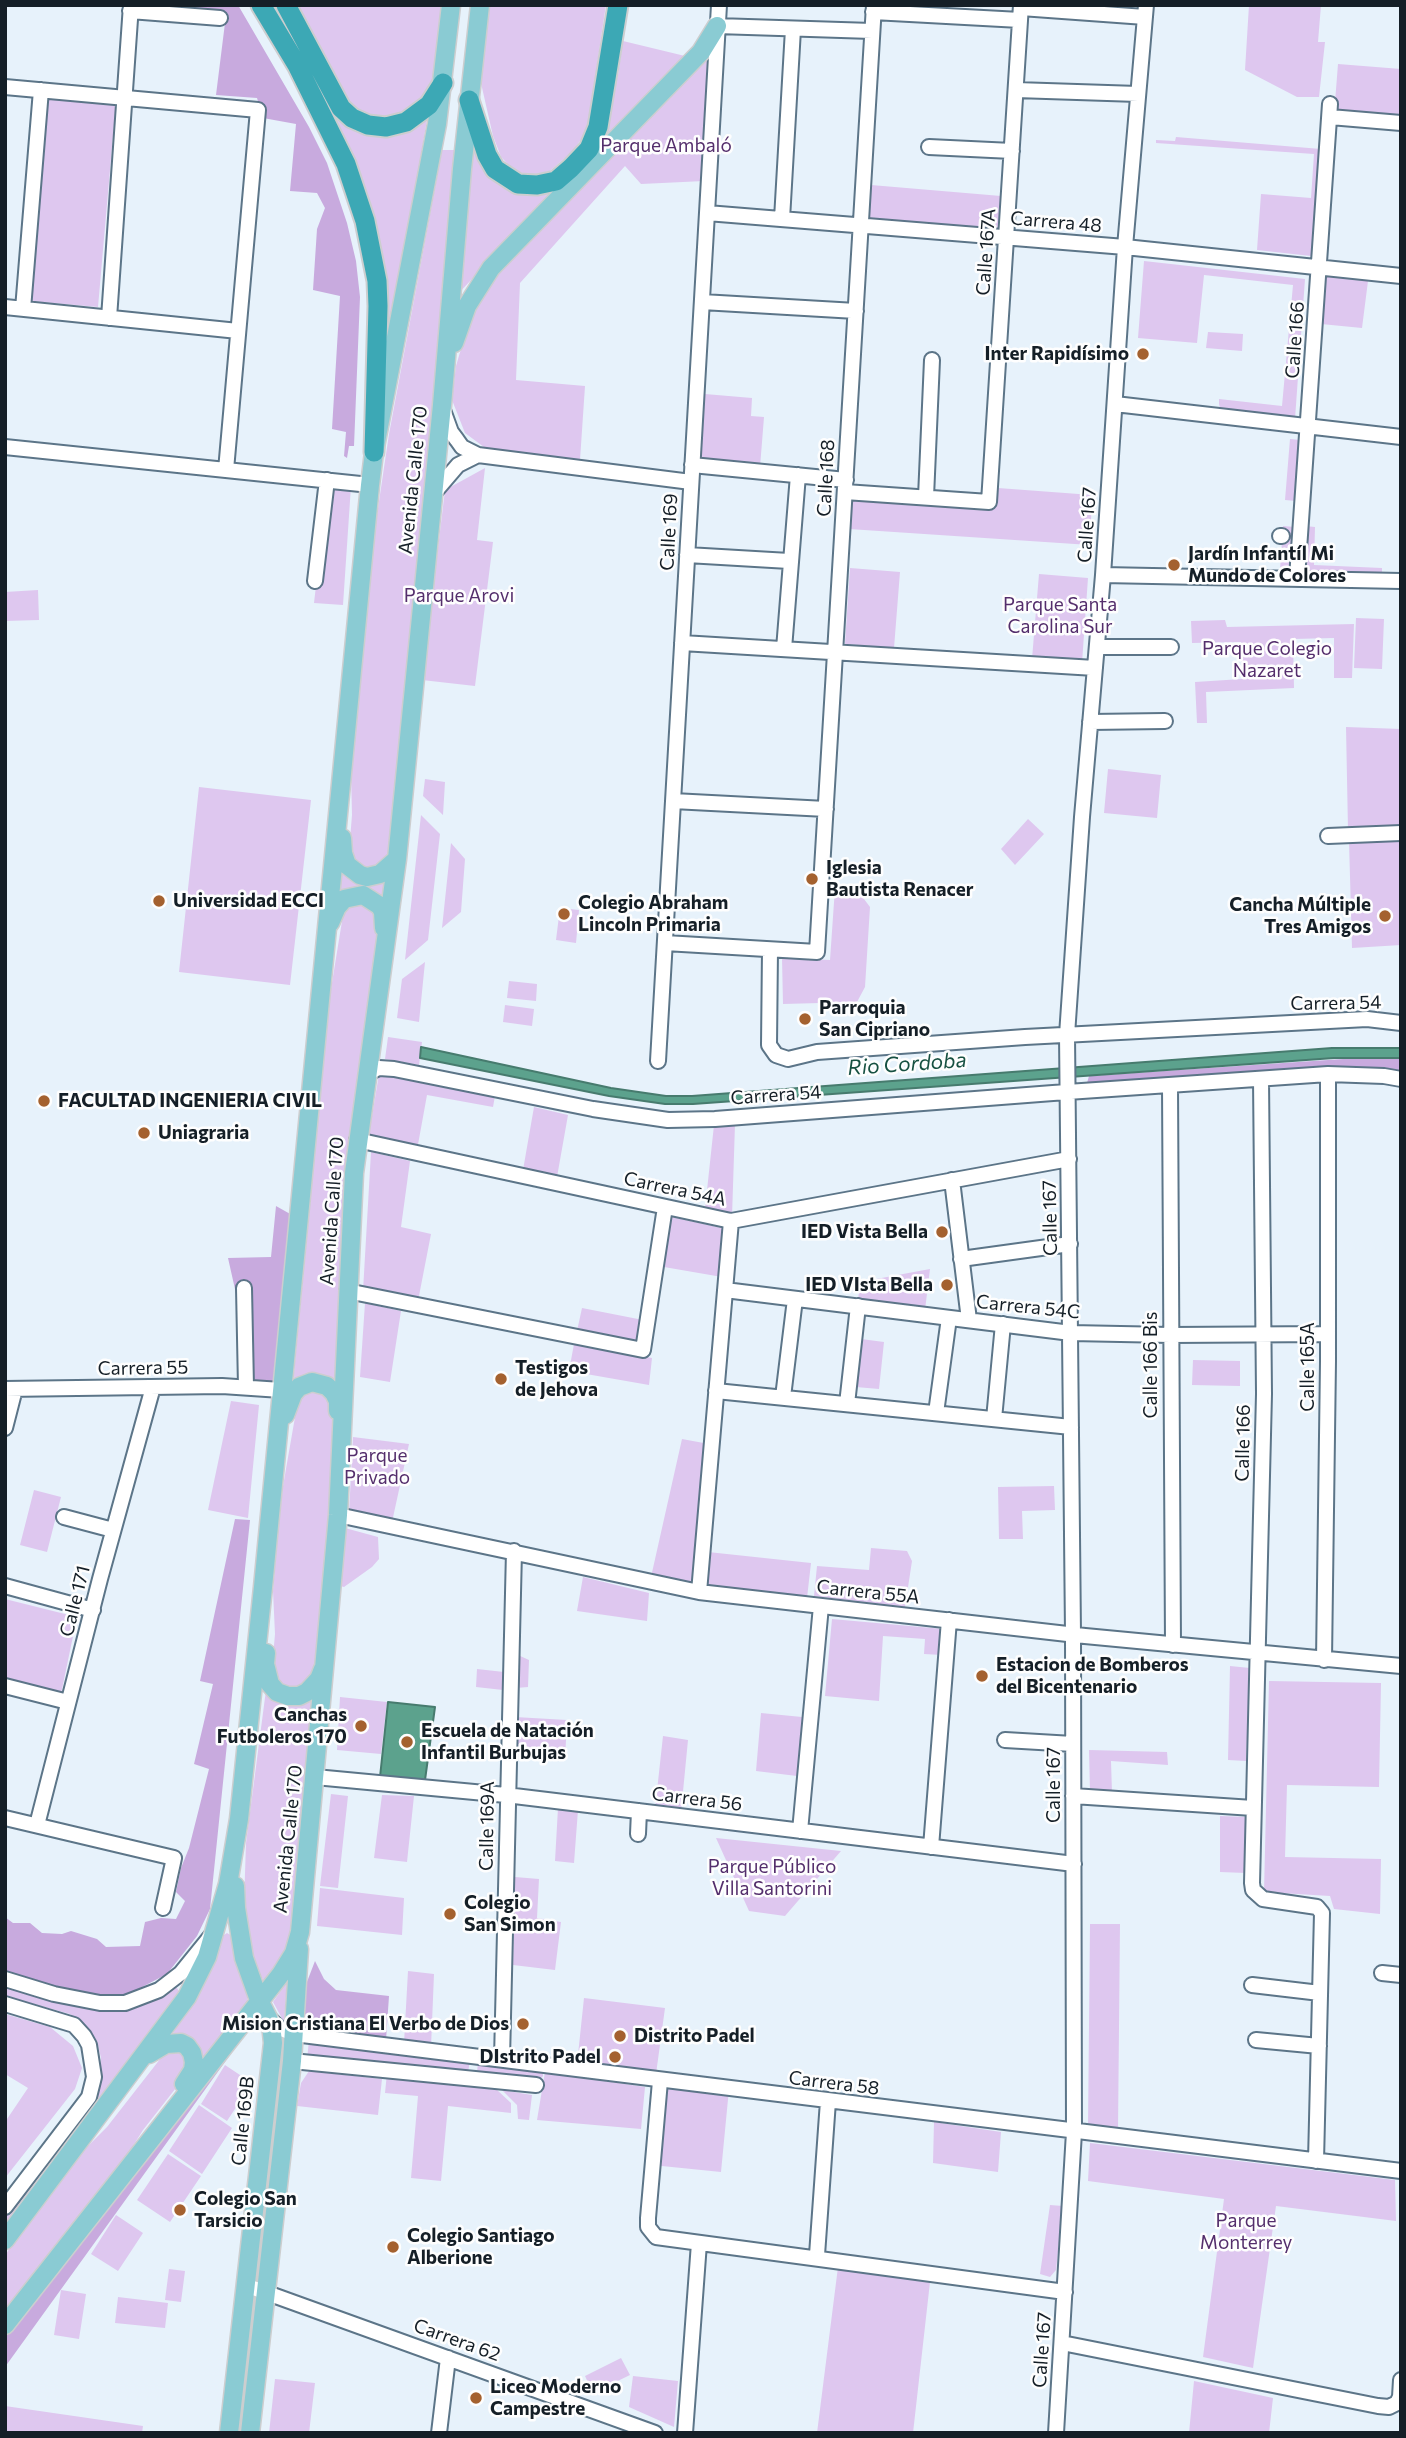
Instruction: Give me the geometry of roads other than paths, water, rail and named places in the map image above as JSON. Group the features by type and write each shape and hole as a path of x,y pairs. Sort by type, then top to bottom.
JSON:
{"highway":[{"path":"261,5 297,65 346,164 365,222 377,281 378,306 374,452"},
{"path":"286,5 341,108 352,118 368,125 386,127 406,122 429,105 443,78"},
{"path":"470,92 488,155 495,169 518,184 537,185 556,181 589,149 598,127 618,5"}],"main road":[{"name":"Avenida Calle 170","path":"5,2240 142,2059 197,1980 217,1926 228,1884 239,1819 264,1587 370,485 374,452 435,138 451,5"},
{"name":"Avenida Calle 170","path":"5,2325 289,1962 300,1932 338,1516 347,1290 357,1140 397,859 480,5"},
{"path":"444,377 467,306 491,268 701,52 717,26"},
{"path":"340,779 343,853 347,865 352,872 367,877 380,874 397,859"},
{"path":"325,935 337,907 344,899 363,895 376,901 383,912 383,970"},
{"path":"277,1434 293,1394 299,1387 312,1382 327,1386 338,1401 340,1467"},
{"path":"264,1587 268,1632 265,1664 270,1684 277,1692 299,1696 313,1686 325,1662"},
{"name":"Calle 169B","path":"229,2433 273,2043 268,2017 244,1958 236,1908 239,1819"},
{"path":"250,2433 292,2061 300,1932"},
{"path":"130,2165 161,2114 189,2077 194,2062 192,2053 181,2043 158,2048 142,2059"}],"street":[{"name":"Calle 169","path":"658,1061 719,5"},
{"path":"109,318 130,8 219,18"},
{"path":"874,9 1146,11"},
{"name":"Calle 168","path":"770,950 817,952 874,9"},
{"name":"Calle 167A","path":"926,497 989,502 1021,11"},
{"name":"Calle 167","path":"1056,2433 1074,2132 1072,1427 1067,1041 1125,247 1146,11"},
{"path":"717,26 872,31"},
{"path":"782,219 793,29"},
{"path":"5,87 258,110 226,470"},
{"path":"23,309 41,90"},
{"path":"1016,90 1139,94"},
{"name":"Calle 166","path":"1297,578 1289,537 1308,427 1330,111 1401,122"},
{"path":"929,147 1012,152"},
{"name":"Carrera 48","path":"707,213 1125,247 1401,276"},
{"path":"702,302 856,311"},
{"path":"5,307 238,331"},
{"path":"692,465 798,475 845,486 926,497 932,360"},
{"path":"1115,404 1401,438"},
{"path":"442,405 451,432 462,446 478,456 691,482"},
{"path":"5,447 370,485"},
{"path":"433,494 458,465 478,456"},
{"path":"784,649 798,475"},
{"path":"316,581 327,480"},
{"path":"687,555 789,561"},
{"path":"1103,575 1401,581"},
{"path":"682,643 1095,668"},
{"path":"1097,647 1171,647"},
{"path":"1090,722 1165,721"},
{"path":"673,801 826,809"},
{"path":"1328,836 1401,833"},
{"path":"664,943 770,950"},
{"name":"Carrera 54","path":"770,950 768,1037 772,1051 788,1059 817,1052 1067,1041 1367,1019 1401,1023"},
{"name":"Carrera 54","path":"368,1073 379,1068 394,1069 593,1109 668,1120 715,1119 1068,1085 1170,1085 1328,1074 1374,1075 1401,1079"},
{"name":"Calle 165A","path":"1324,1660 1328,1074"},
{"name":"Calle 166","path":"1261,1079 1264,1334 1253,1808 1254,1890 1263,1899 1317,1907 1322,1913 1320,1993"},
{"name":"Calle 166 Bis","path":"1170,1085 1173,1645"},
{"name":"Carrera 54A","path":"357,1140 731,1221 1069,1159"},
{"path":"952,1180 969,1320"},
{"path":"347,1290 643,1350 666,1207"},
{"path":"699,1592 731,1221"},
{"path":"961,1259 1070,1244"},
{"path":"244,1288 246,1387"},
{"name":"Carrera 54C","path":"725,1290 1071,1333 1328,1334"},
{"path":"783,1397 795,1299"},
{"path":"847,1404 858,1306"},
{"path":"936,1413 949,1318"},
{"path":"994,1419 1003,1324"},
{"name":"Calle 171","path":"37,1825 153,1387"},
{"name":"Carrera 55","path":"10,1389 246,1387 281,1390"},
{"path":"5,1428 10,1389"},
{"path":"716,1391 1072,1427"},
{"name":"Carrera 55A","path":"338,1516 699,1592 1173,1645 1401,1667"},
{"path":"64,1517 113,1530"},
{"name":"Calle 169A","path":"502,2059 506,1795 514,1551"},
{"path":"5,1586 93,1610"},
{"path":"800,1831 821,1606"},
{"path":"931,1847 949,1620"},
{"path":"5,1686 68,1702"},
{"path":"1005,1740 1073,1744"},
{"name":"Carrera 56","path":"315,1777 506,1795 1074,1864"},
{"path":"1073,1796 1253,1808"},
{"path":"638,1833 639,1811"},
{"path":"5,1818 174,1858 163,1908"},
{"path":"5,1979 65,1997 100,2003 125,2003 159,1990 181,1973 217,1926"},
{"path":"1382,1973 1401,1975"},
{"path":"1252,1985 1320,1993 1316,2161"},
{"path":"5,2004 74,2025 84,2036 92,2055 94,2077 89,2097 5,2207"},
{"name":"Carrera 58","path":"268,2017 279,2028 294,2034 1401,2171"},
{"path":"1256,2040 1319,2046"},
{"path":"471,2078 476,2056"},
{"path":"292,2061 536,2085"},
{"path":"660,2081 648,2218 648,2227 656,2237 1065,2292"},
{"path":"817,2255 828,2101"},
{"path":"685,2433 699,2244"},
{"name":"Carrera 62","path":"245,2285 655,2433"},
{"path":"1062,2343 1378,2406 1389,2407 1397,2403 1401,2380"},
{"path":"439,2433 448,2358"}],"place":[{"name":"Inter Rapidísimo","path":"1143,354"},
{"name":"Jardín Infantíl Mi Mundo de Colores","path":"1174,565"},
{"name":"Iglesia Bautista Renacer","path":"812,879"},
{"name":"Universidad ECCI","path":"159,901"},
{"name":"Colegio Abraham Lincoln Primaria","path":"564,914"},
{"name":"Cancha Múltiple Tres Amigos","path":"1385,916"},
{"name":"Parroquia San Cipriano","path":"805,1019"},
{"name":"FACULTAD INGENIERIA CIVIL","path":"44,1101"},
{"name":"Uniagraria","path":"144,1133"},
{"name":"IED Vista Bella","path":"942,1232"},
{"name":"IED VIsta Bella","path":"947,1285"},
{"name":"Testigos de Jehova","path":"501,1379"},
{"name":"Estacion de Bomberos del Bicentenario","path":"982,1676"},
{"name":"Canchas Futboleros 170","path":"361,1726"},
{"name":"Escuela de Natación Infantil Burbujas","path":"407,1742"},
{"name":"Colegio San Simon","path":"450,1914"},
{"name":"Mision Cristiana El Verbo de Dios","path":"523,2024"},
{"name":"Distrito Padel","path":"620,2036"},
{"name":"DIstrito Padel","path":"615,2057"},
{"name":"Colegio San Tarsicio","path":"180,2210"},
{"name":"Colegio Santiago Alberione","path":"393,2247"},
{"name":"Liceo Moderno Campestre","path":"476,2398"}],"park label":[{"name":"Parque Ambaló","path":"666,146"},
{"name":"Parque Arovi","path":"459,596"},
{"name":"Parque Santa Carolina Sur","path":"1060,616"},
{"name":"Parque Colegio Nazaret","path":"1267,660"},
{"name":"Parque Privado","path":"377,1467"},
{"name":"Parque Público Villa Santorini","path":"772,1878"},
{"name":"Parque Monterrey","path":"1246,2232"}],"water label":[{"name":"Rio Cordoba","path":"907,1064"}]}
